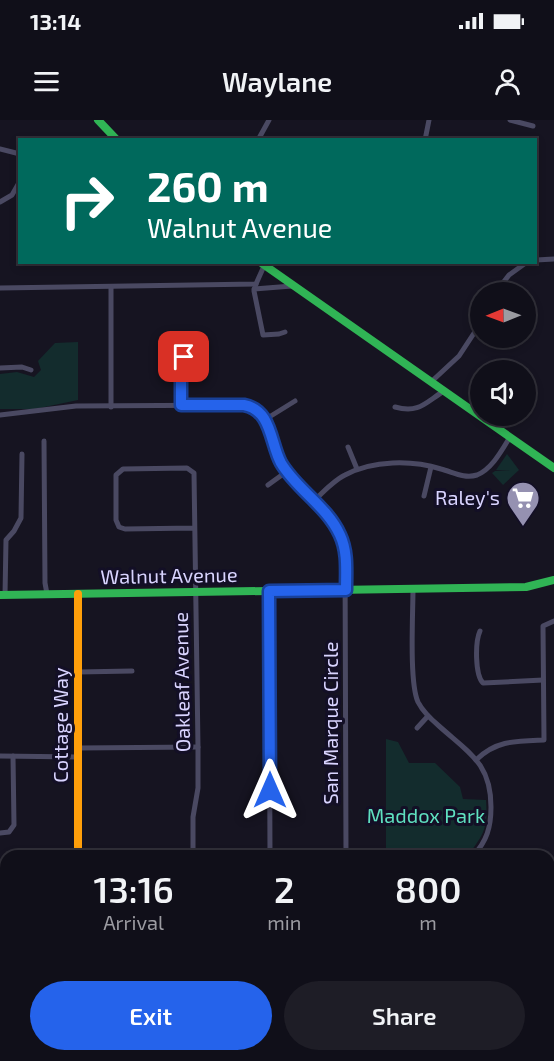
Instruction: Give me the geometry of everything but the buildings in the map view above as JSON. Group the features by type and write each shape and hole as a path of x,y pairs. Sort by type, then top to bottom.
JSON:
{"main road":[{"path":"98,120 115,138"},
{"path":"262,264 554,468"},
{"name":"Walnut Avenue","path":"3,595 526,587 554,580"},
{"name":"Cottage Way","path":"78,594 78,850"}],"street":[{"path":"259,138 269,120"},
{"path":"425,138 429,120"},
{"path":"510,120 533,126"},
{"path":"0,149 18,154"},
{"path":"0,202 12,195 18,184"},
{"path":"537,260 554,259"},
{"path":"262,264 255,286 263,335 285,332"},
{"path":"504,282 524,264"},
{"path":"0,288 293,286"},
{"path":"111,287 111,407"},
{"path":"431,382 459,356 470,339"},
{"path":"181,405 181,364 186,356"},
{"path":"0,368 22,367 30,370"},
{"path":"395,407 405,409 425,405 444,391"},
{"path":"0,416 76,406 247,405 258,410 266,419 295,401"},
{"name":"San Marque Circle","path":"266,419 275,450 286,472 334,523 345,552 346,850"},
{"path":"313,502 339,479 357,470 386,464 431,467 459,476 477,475 489,466 510,437"},
{"path":"44,441 47,594"},
{"path":"348,447 357,470"},
{"path":"3,595 6,540 21,518 22,454"},
{"path":"424,496 431,467"},
{"name":"Oakleaf Avenue","path":"193,850 193,817 198,788 195,477 187,468 120,471 115,478 116,520 119,527 125,529 194,528"},
{"path":"268,485 286,472"},
{"path":"413,588 414,688 418,704 476,760 489,779 491,822 485,841 478,850"},
{"path":"269,591 270,850"},
{"path":"476,760 490,748 505,742 544,740 543,626 554,621"},
{"path":"480,631 477,642 477,666 478,678 483,683 543,680"},
{"path":"78,672 132,671"},
{"path":"417,728 428,716"},
{"path":"0,756 198,747"},
{"path":"0,833 9,832 14,825 14,756"}],"green space":[{"path":"78,342 78,400 35,409 0,409 0,374 17,372 34,377 41,370 38,361 55,343"},
{"path":"507,454 519,470 503,485 492,473 510,470 496,470"},
{"name":"Maddox Park","path":"386,739 398,742 409,763 435,763 460,787 463,799 486,800 484,831 471,850 386,850"}],"traffic: fast":[{"path":"98,120 115,138"},
{"path":"263,264 554,468"},
{"path":"0,595 526,587 554,580"}],"traffic: slow":[{"path":"78,594 78,850"}],"place":[{"name":"Raley's","path":"523,527"}],"route":[{"path":"184,357 181,364 181,405 244,405 258,410 266,419 275,450 286,472 334,523 345,552 346,590 269,591 270,790"}]}
